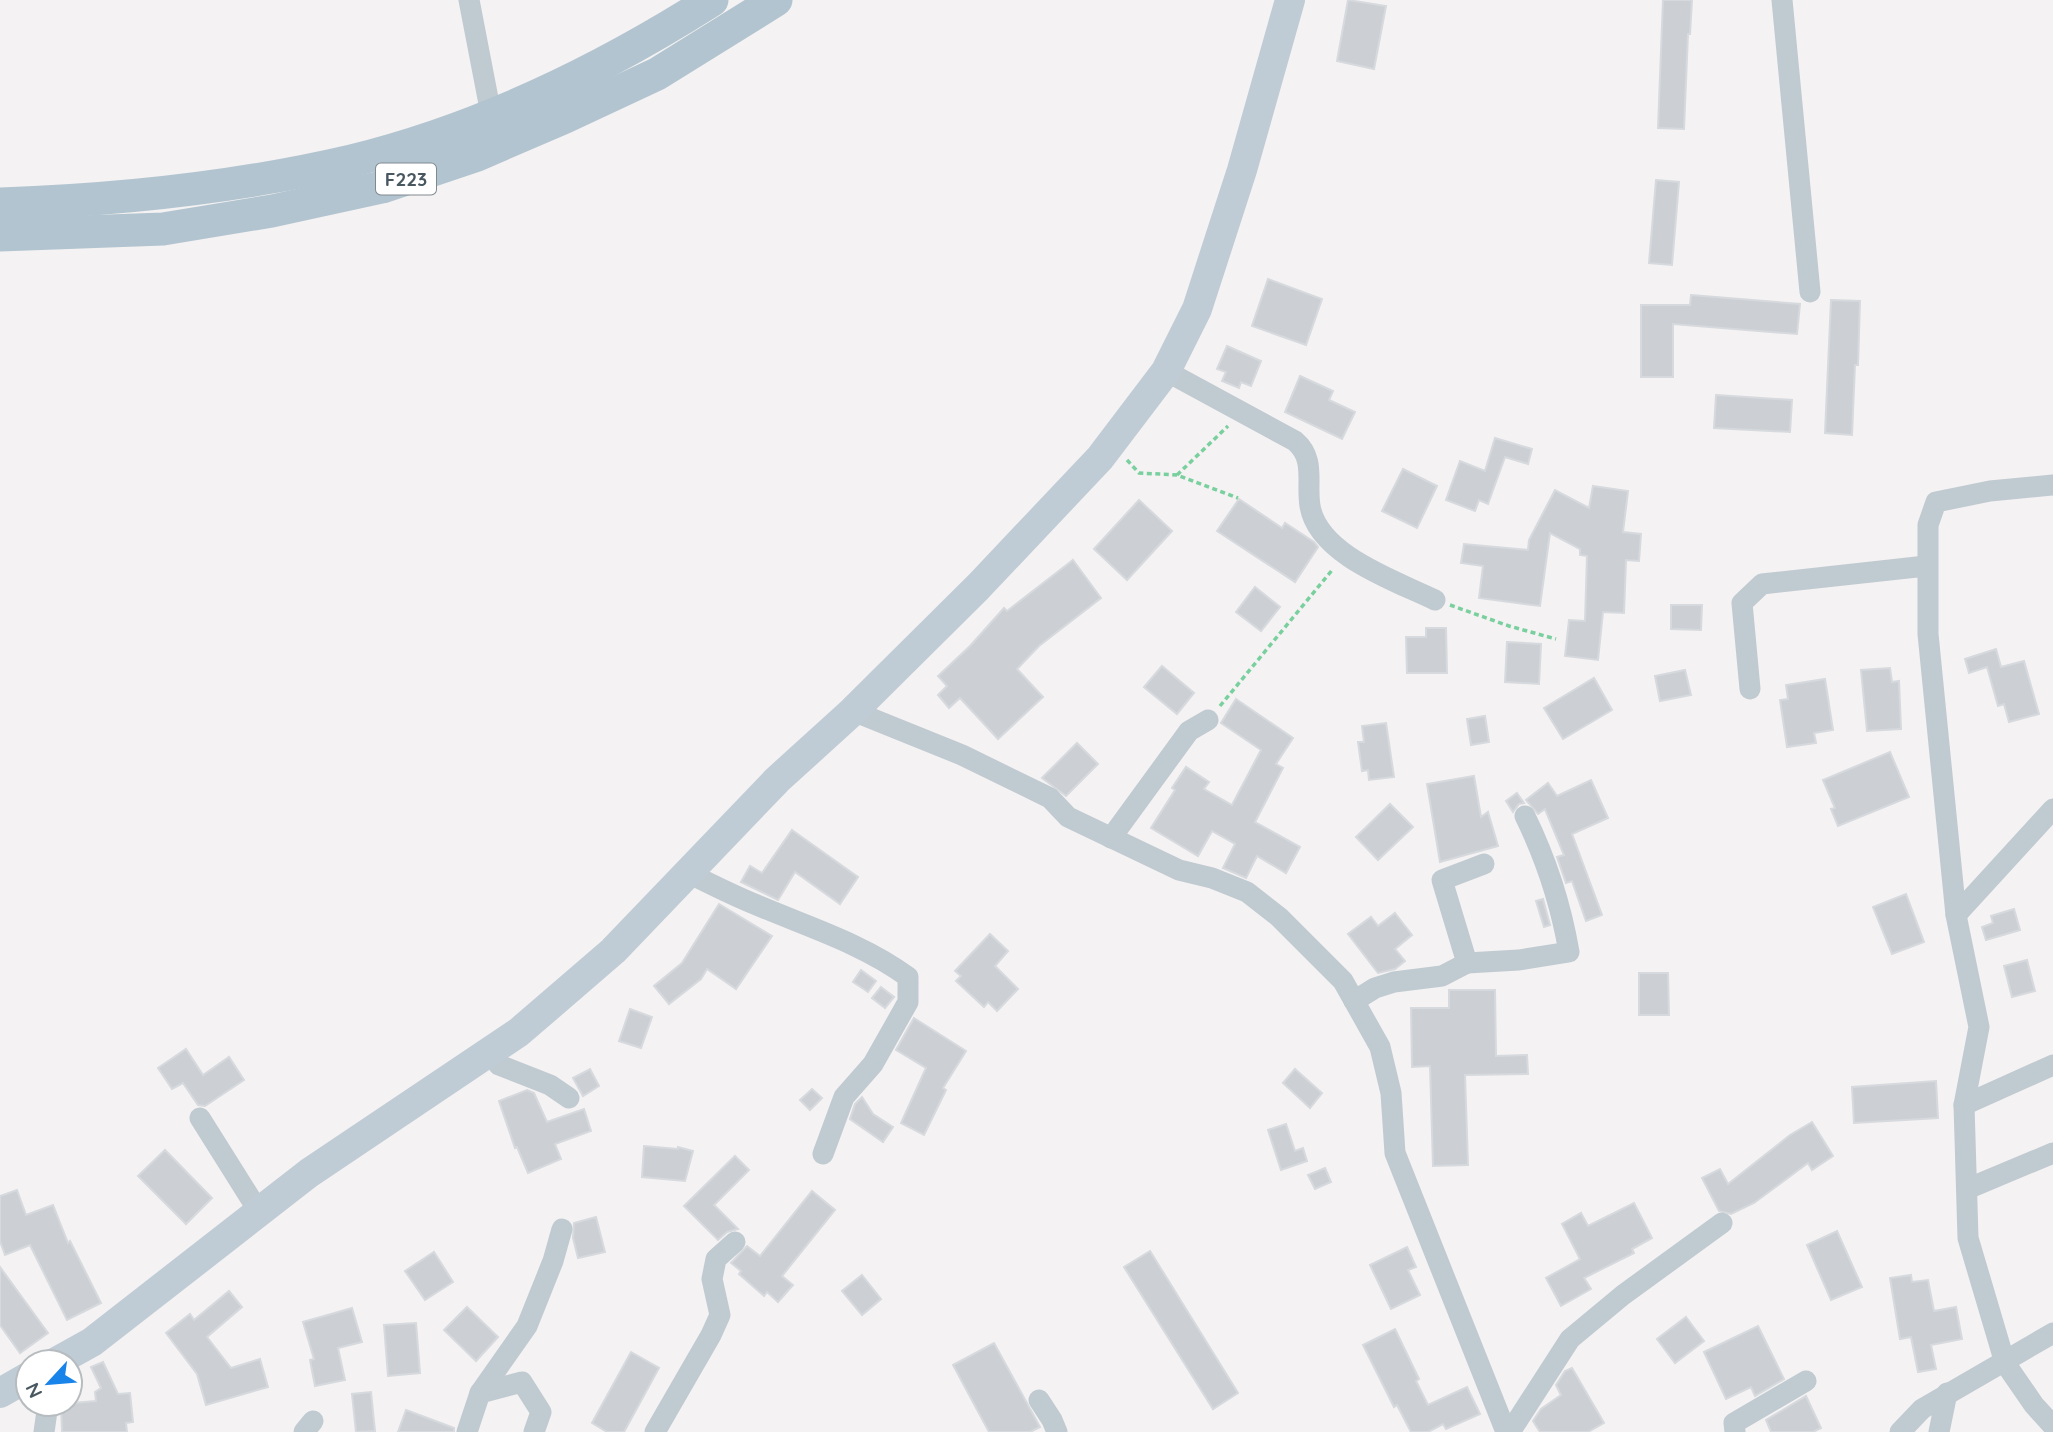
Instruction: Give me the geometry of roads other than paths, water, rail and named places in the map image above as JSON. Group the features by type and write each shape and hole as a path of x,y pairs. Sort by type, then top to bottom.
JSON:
{"main road":[{"name":"F223","path":"0,204 162,194 253,181 352,160 491,114 560,84 655,36 712,0"},
{"name":"F223","path":"0,235 163,229 272,211 382,187 477,155 634,85 657,74 776,0"}],"street":[{"path":"469,0 491,114"},
{"path":"81,1348 309,1173 519,1032 613,951 777,780 853,711 978,587 1100,458 1166,371 1197,309 1242,170 1290,0"},
{"path":"1782,0 1810,292"},
{"path":"1166,371 1301,446 1308,458 1310,507 1323,535 1353,560 1435,600"},
{"path":"2053,485 1990,491 1936,502 1928,525 1926,566 1928,634 1956,915 1979,1027 1964,1105 1968,1238 2005,1363 2034,1405 2053,1426"},
{"path":"1750,689 1742,603 1762,584 1926,566"},
{"path":"853,711 962,755 1049,798 1068,817 1179,870 1212,878 1247,892 1279,917 1343,981 1380,1047 1391,1093 1395,1153 1508,1432"},
{"path":"1111,838 1189,731 1208,720"},
{"path":"1956,915 2053,809"},
{"path":"1354,1001 1375,988 1394,982 1443,976 1468,963 1519,960 1569,952 1564,922 1541,847 1525,816"},
{"path":"1468,963 1442,880 1484,864"},
{"path":"688,873 887,961 908,977 908,1002 873,1063 844,1097 823,1154"},
{"path":"489,1052 499,1065 550,1085 569,1098"},
{"path":"1964,1105 2053,1065"},
{"path":"200,1118 258,1212"},
{"path":"1966,1189 2053,1153"},
{"path":"1508,1432 1570,1339 1623,1295 1722,1223"},
{"path":"467,1432 480,1393 527,1326 553,1261 562,1229"},
{"path":"655,1432 716,1325 720,1315 712,1279 716,1259 735,1242"},
{"path":"1900,1432 1922,1409 2053,1334"},
{"path":"1735,1432 1734,1423 1806,1381"},
{"path":"480,1393 522,1382 541,1412 534,1432"},
{"path":"1939,1432 1947,1393"},
{"path":"1039,1400 1057,1432"}]}
